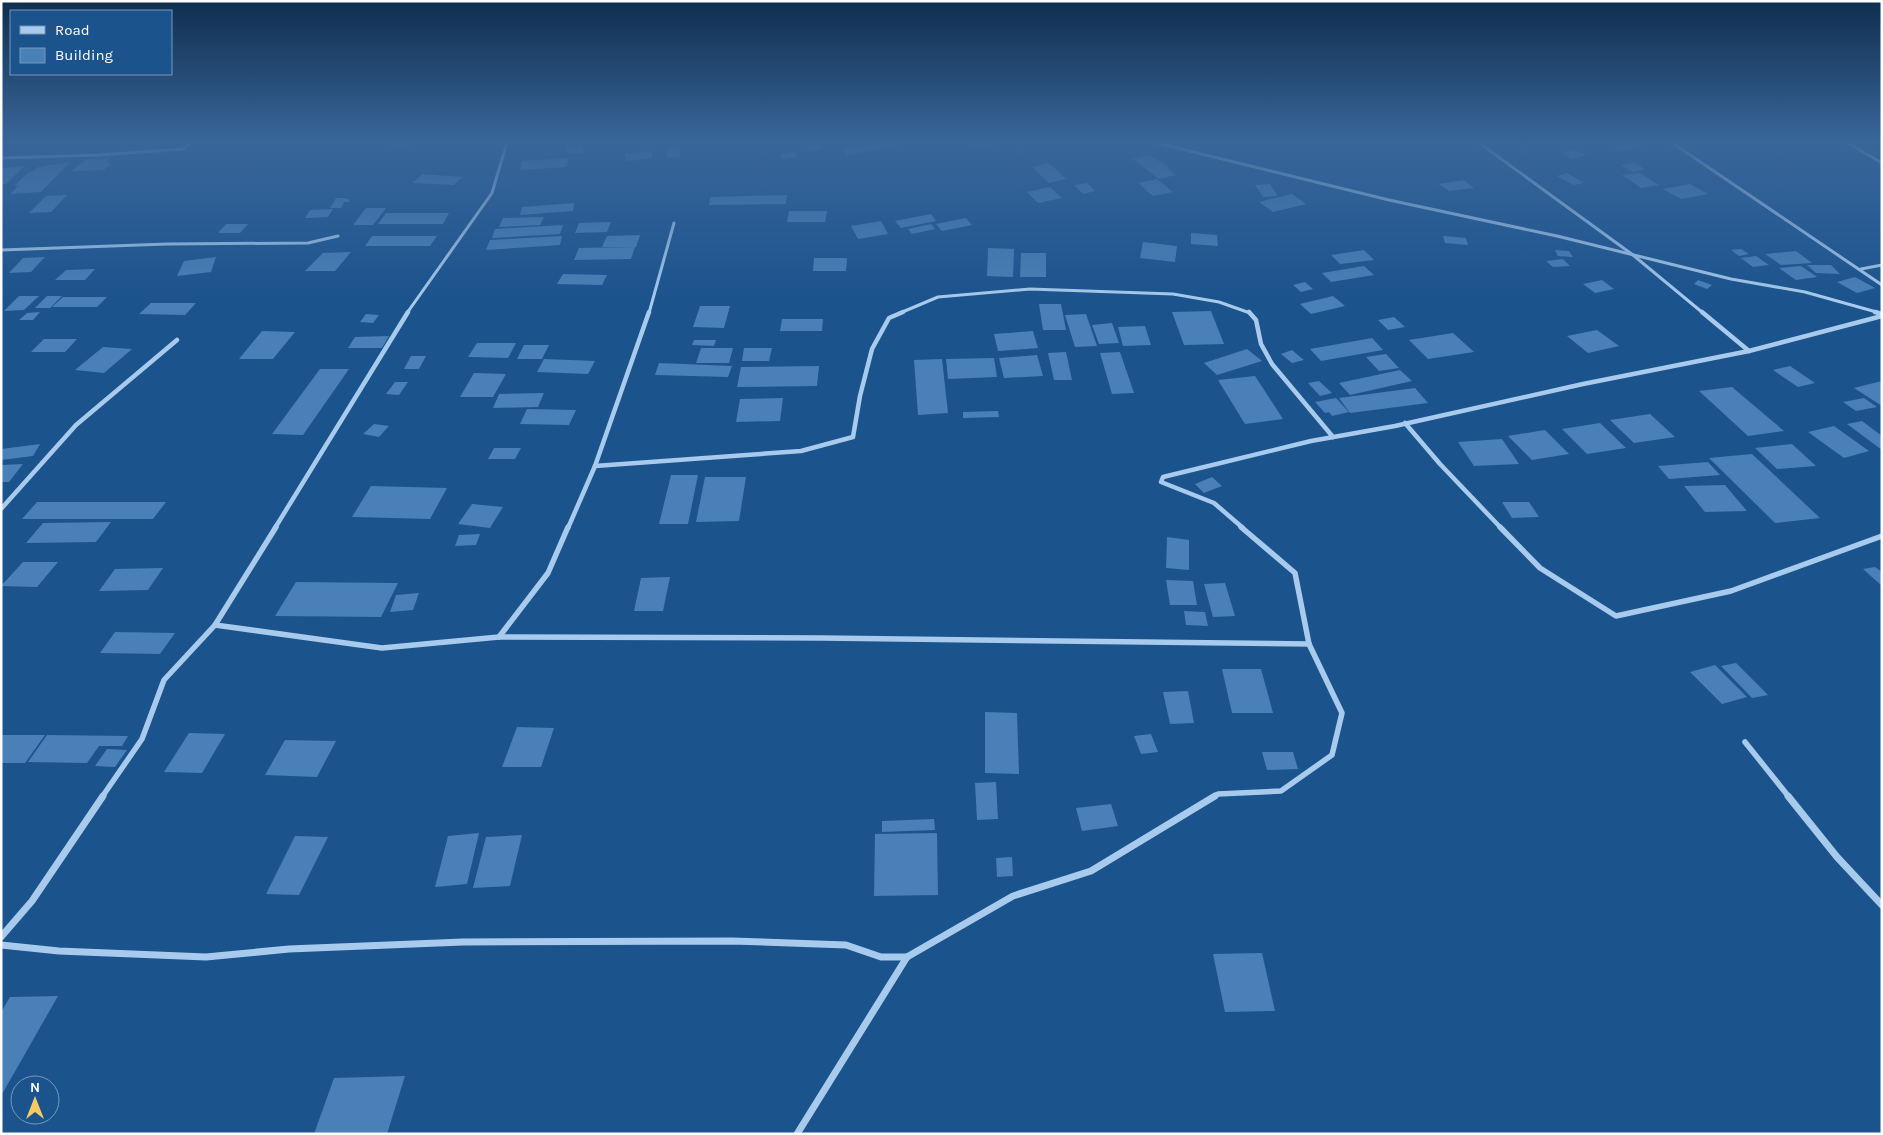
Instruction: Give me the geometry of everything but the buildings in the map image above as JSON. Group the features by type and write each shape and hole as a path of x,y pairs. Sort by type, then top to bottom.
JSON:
{"street":[{"path":"1,937 32,901 142,739 164,680 215,626 412,306 491,195"},
{"path":"1369,195 1557,236 1731,279 1805,292 1882,315"},
{"path":"1551,195 1633,255 1749,351"},
{"path":"1750,195 1882,285"},
{"path":"499,637 548,573 595,466 654,298 674,223"},
{"path":"1,250 167,244 308,243 338,236"},
{"path":"1861,269 1882,265"},
{"path":"595,466 802,451 853,437 860,396 872,349 889,318 938,296 1030,289 1173,294 1219,302 1249,312 1256,320 1261,344 1272,364 1333,437"},
{"path":"797,1134 907,957 1012,896 1091,871 1218,794 1281,791 1332,755 1342,713 1309,644 1296,573 1214,503 1161,482 1163,477 1333,437 1749,351 1882,315"},
{"path":"1,509 76,425 177,340"},
{"path":"1405,423 1440,464 1540,568 1616,616 1731,591 1882,536"},
{"path":"215,626 382,648 499,637 822,638 1309,644"},
{"path":"1745,742 1838,857 1882,905"},
{"path":"1,945 59,950 206,957 289,950 463,942 742,941 846,945 881,957 907,957"}]}
